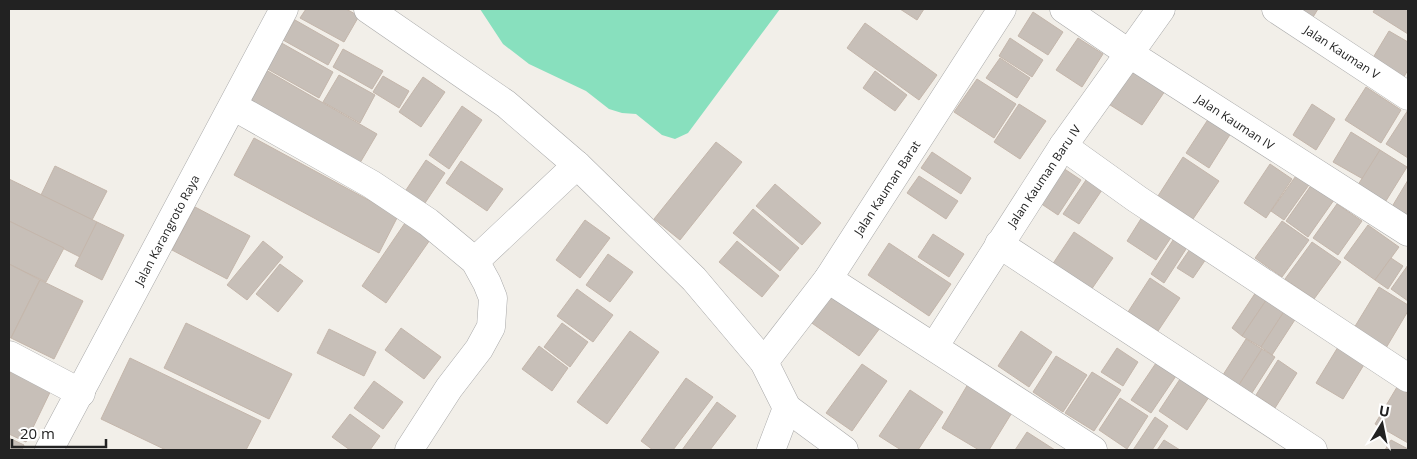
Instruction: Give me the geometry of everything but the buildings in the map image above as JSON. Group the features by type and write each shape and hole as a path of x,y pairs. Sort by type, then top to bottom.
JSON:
{"street":[{"name":"Jalan Karangroto Raya","path":"49,450 284,9"},
{"path":"368,9 506,104 577,165 694,279 764,362 786,408 844,450"},
{"name":"Jalan Kauman Barat","path":"764,362 828,279 1002,9"},
{"name":"Jalan Kauman IV","path":"1064,9 1130,54 1408,232"},
{"name":"Jalan Kauman Baru IV","path":"934,347 1063,146 1161,9"},
{"name":"Jalan Kauman V","path":"1276,9 1408,96"},
{"path":"233,106 371,184 428,222 475,261 493,298 491,327 479,349 449,388 408,450"},
{"path":"1063,146 1137,199 1408,378"},
{"path":"475,261 577,165"},
{"path":"1000,244 1314,450"},
{"path":"828,279 1093,450"},
{"path":"9,355 81,393"},
{"path":"771,450 786,408"}],"green space":[{"path":"480,9 780,9 688,133 675,139 662,135 636,114 622,113 609,109 586,91 529,64 503,44"}]}
